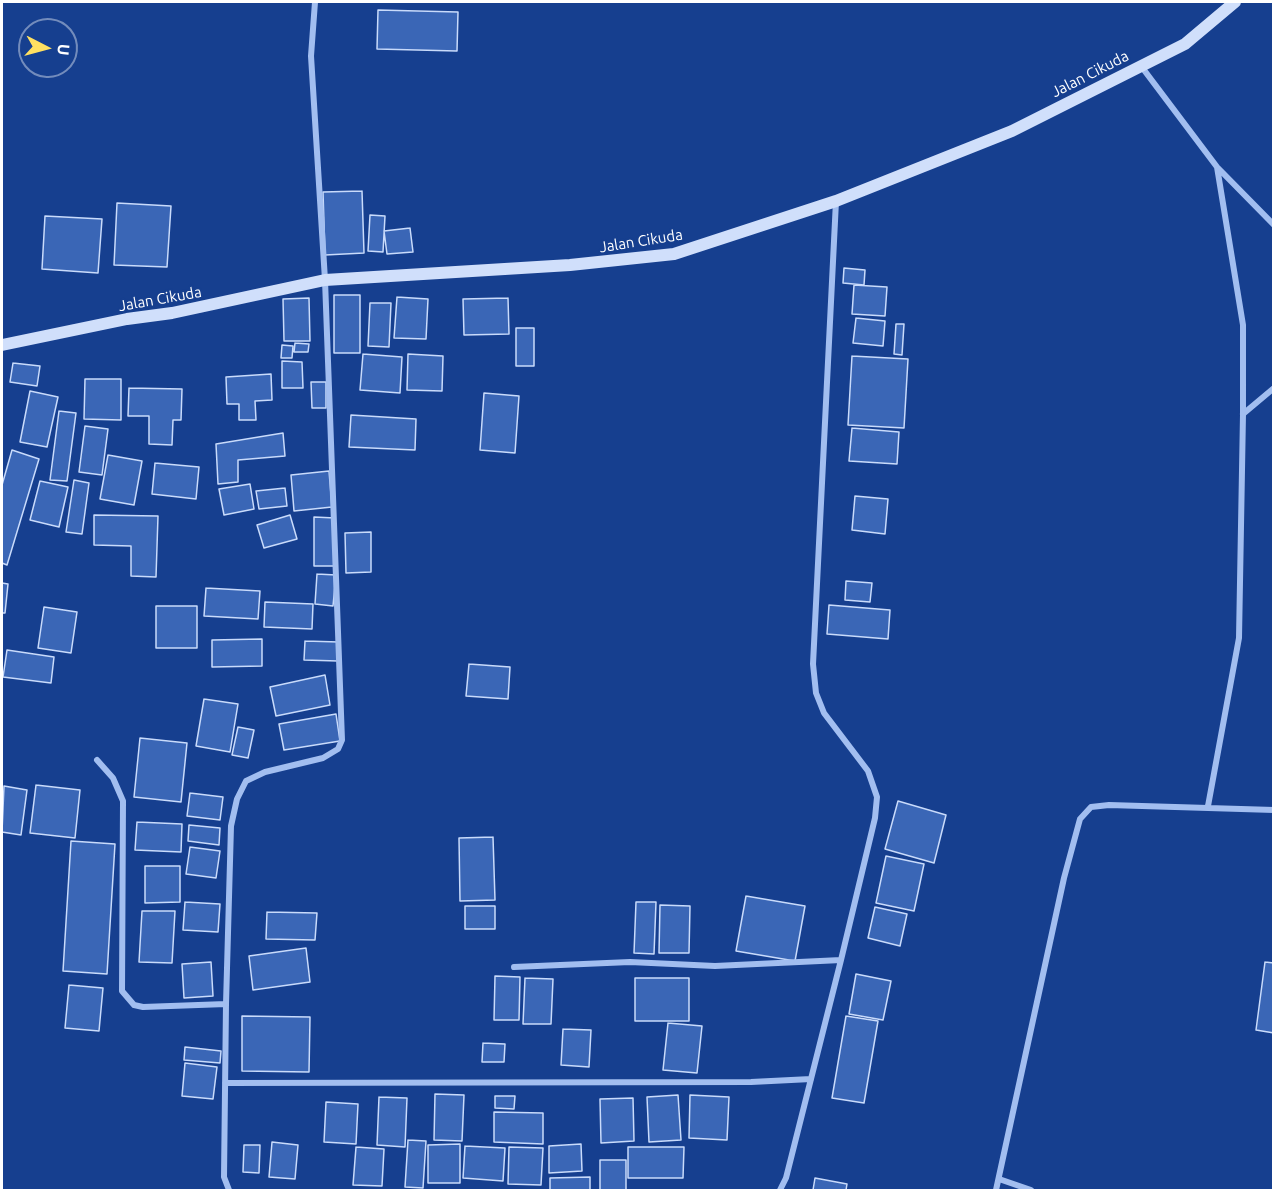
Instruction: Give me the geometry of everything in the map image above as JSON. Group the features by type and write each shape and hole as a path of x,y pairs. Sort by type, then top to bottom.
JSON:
{"street":[{"path":"229,1191 224,1177 226,1004 231,826 237,799 246,781 265,772 323,758 338,750 342,740 343,704 325,280 311,56 315,2"},
{"name":"Jalan Cikuda","path":"2,345 127,319 172,313 325,280 570,265 674,254 836,201 1012,131 1185,44 1235,2"},
{"path":"1141,65 1217,167 1274,225"},
{"path":"1208,806 1239,638 1243,414 1243,325 1217,167"},
{"path":"780,1191 786,1178 842,960 875,818 877,797 868,771 824,713 816,693 813,664 836,201"},
{"path":"1243,414 1274,388"},
{"path":"97,760 113,778 123,801 122,991 134,1005 226,1004"},
{"path":"996,1191 1064,878 1080,819 1091,807 1109,805 1208,806 1274,810"},
{"path":"514,967 630,962 715,966 842,960"},
{"path":"225,1083 751,1082 811,1079"},
{"path":"999,1179 1031,1191"}],"building":[{"path":"378,10 458,12 457,51 377,49"},
{"path":"362,191 364,253 325,255 323,192"},
{"path":"117,203 171,206 167,267 114,265"},
{"path":"370,215 385,216 383,252 368,251"},
{"path":"45,216 102,219 98,273 42,269"},
{"path":"410,228 413,252 387,254 384,231"},
{"path":"844,268 865,270 864,285 843,283"},
{"path":"854,285 887,287 885,316 852,314"},
{"path":"334,295 360,295 360,353 334,353"},
{"path":"397,297 428,299 426,339 394,338"},
{"path":"309,298 310,341 284,341 283,299"},
{"path":"508,298 509,334 464,335 463,299"},
{"path":"370,303 391,303 389,347 368,346"},
{"path":"856,318 885,321 883,346 853,343"},
{"path":"896,324 904,324 902,355 894,354"},
{"path":"516,328 534,328 534,366 516,366"},
{"path":"295,343 309,344 308,352 294,352"},
{"path":"282,345 293,346 292,358 281,358"},
{"path":"363,354 402,357 400,393 360,390"},
{"path":"408,354 443,356 442,391 407,390"},
{"path":"852,356 908,359 904,428 848,425"},
{"path":"282,361 302,362 303,388 282,388"},
{"path":"13,363 40,366 37,386 10,382"},
{"path":"271,374 272,400 255,401 256,420 239,420 239,404 227,404 226,377"},
{"path":"85,379 121,379 121,420 84,419"},
{"path":"311,382 326,382 326,408 312,408"},
{"path":"129,388 182,389 181,420 173,420 172,445 149,444 149,416 128,416"},
{"path":"30,391 58,397 47,447 20,442"},
{"path":"484,393 519,396 515,453 480,450"},
{"path":"59,411 76,413 67,481 50,480"},
{"path":"351,415 416,419 415,450 349,447"},
{"path":"85,426 108,429 102,475 79,472"},
{"path":"852,428 899,432 897,464 849,461"},
{"path":"283,433 285,456 238,460 238,482 218,484 216,444"},
{"path":"12,450 39,459 7,565 2,563 2,485"},
{"path":"108,455 142,461 134,505 100,499"},
{"path":"155,463 199,467 196,499 152,494"},
{"path":"329,471 332,507 294,511 291,475"},
{"path":"74,480 89,483 82,534 66,532"},
{"path":"40,481 68,487 59,527 30,520"},
{"path":"250,484 254,509 224,515 219,489"},
{"path":"285,488 287,506 259,509 256,491"},
{"path":"855,496 888,499 885,534 852,530"},
{"path":"94,515 158,516 156,577 131,576 131,546 94,545"},
{"path":"290,515 297,539 264,548 257,525"},
{"path":"314,517 335,518 334,566 314,566"},
{"path":"371,532 371,572 346,573 345,533"},
{"path":"317,574 336,575 333,606 315,604"},
{"path":"846,581 872,583 870,602 845,600"},
{"path":"2,583 8,584 5,613 2,613"},
{"path":"206,588 260,591 258,619 204,616"},
{"path":"265,602 313,604 312,629 264,627"},
{"path":"829,605 890,610 888,639 827,634"},
{"path":"156,606 197,606 197,648 156,648"},
{"path":"44,607 77,612 71,653 38,648"},
{"path":"262,639 262,666 212,667 212,640"},
{"path":"305,641 339,642 338,661 304,660"},
{"path":"7,650 54,657 51,683 3,677"},
{"path":"469,664 510,667 508,699 466,696"},
{"path":"325,675 330,705 276,716 270,687"},
{"path":"204,699 238,704 230,752 196,746"},
{"path":"336,714 340,741 284,750 279,724"},
{"path":"238,727 254,730 248,758 232,755"},
{"path":"140,738 187,743 181,802 134,797"},
{"path":"36,785 80,790 75,838 30,833"},
{"path":"4,786 27,790 21,835 2,832"},
{"path":"190,793 223,797 220,820 187,816"},
{"path":"898,801 946,815 934,863 885,849"},
{"path":"137,822 182,824 181,852 135,850"},
{"path":"189,825 220,828 219,845 188,841"},
{"path":"493,837 495,900 460,901 459,838"},
{"path":"71,841 115,844 107,974 63,971"},
{"path":"190,847 220,851 216,878 186,874"},
{"path":"886,856 924,864 914,911 876,903"},
{"path":"145,866 180,866 180,902 145,903"},
{"path":"746,896 805,906 795,961 736,951"},
{"path":"185,902 220,904 218,932 183,930"},
{"path":"636,902 656,902 654,954 634,953"},
{"path":"660,905 690,906 689,953 659,953"},
{"path":"465,906 495,906 495,929 465,929"},
{"path":"875,907 907,914 900,946 868,938"},
{"path":"142,911 175,911 172,963 139,962"},
{"path":"267,912 317,913 315,940 266,939"},
{"path":"306,948 310,982 253,990 249,956"},
{"path":"211,962 213,996 184,998 182,964"},
{"path":"1265,962 1274,963 1274,1033 1256,1030"},
{"path":"856,974 891,981 883,1020 849,1014"},
{"path":"495,976 520,977 519,1020 494,1020"},
{"path":"525,978 553,979 551,1024 523,1024"},
{"path":"635,978 689,978 689,1021 635,1021"},
{"path":"69,985 103,988 99,1031 65,1028"},
{"path":"242,1016 310,1017 309,1072 242,1071"},
{"path":"846,1016 878,1021 864,1103 832,1098"},
{"path":"668,1023 702,1026 697,1073 663,1070"},
{"path":"563,1029 591,1030 589,1067 561,1065"},
{"path":"483,1043 505,1044 504,1062 482,1062"},
{"path":"185,1047 221,1051 220,1063 184,1060"},
{"path":"185,1063 217,1067 213,1099 182,1096"},
{"path":"435,1094 464,1095 462,1141 434,1140"},
{"path":"678,1095 681,1140 649,1142 647,1097"},
{"path":"690,1095 729,1097 727,1140 689,1138"},
{"path":"495,1096 515,1096 514,1109 495,1108"},
{"path":"379,1097 407,1098 405,1147 377,1145"},
{"path":"633,1098 634,1141 601,1143 600,1099"},
{"path":"326,1102 358,1104 356,1144 324,1142"},
{"path":"494,1112 543,1113 543,1144 494,1142"},
{"path":"408,1140 426,1141 423,1188 405,1187"},
{"path":"272,1142 298,1145 295,1179 269,1177"},
{"path":"460,1144 460,1183 428,1183 428,1145"},
{"path":"581,1144 582,1171 549,1173 549,1146"},
{"path":"244,1145 260,1145 259,1173 243,1172"},
{"path":"465,1146 505,1148 503,1181 463,1178"},
{"path":"356,1147 384,1149 382,1186 353,1185"},
{"path":"509,1147 543,1148 541,1185 508,1184"},
{"path":"628,1147 684,1147 683,1178 628,1178"},
{"path":"600,1160 626,1160 626,1190 600,1190"},
{"path":"590,1177 590,1190 550,1190 550,1178"},
{"path":"815,1178 847,1184 846,1190 813,1190"}]}
